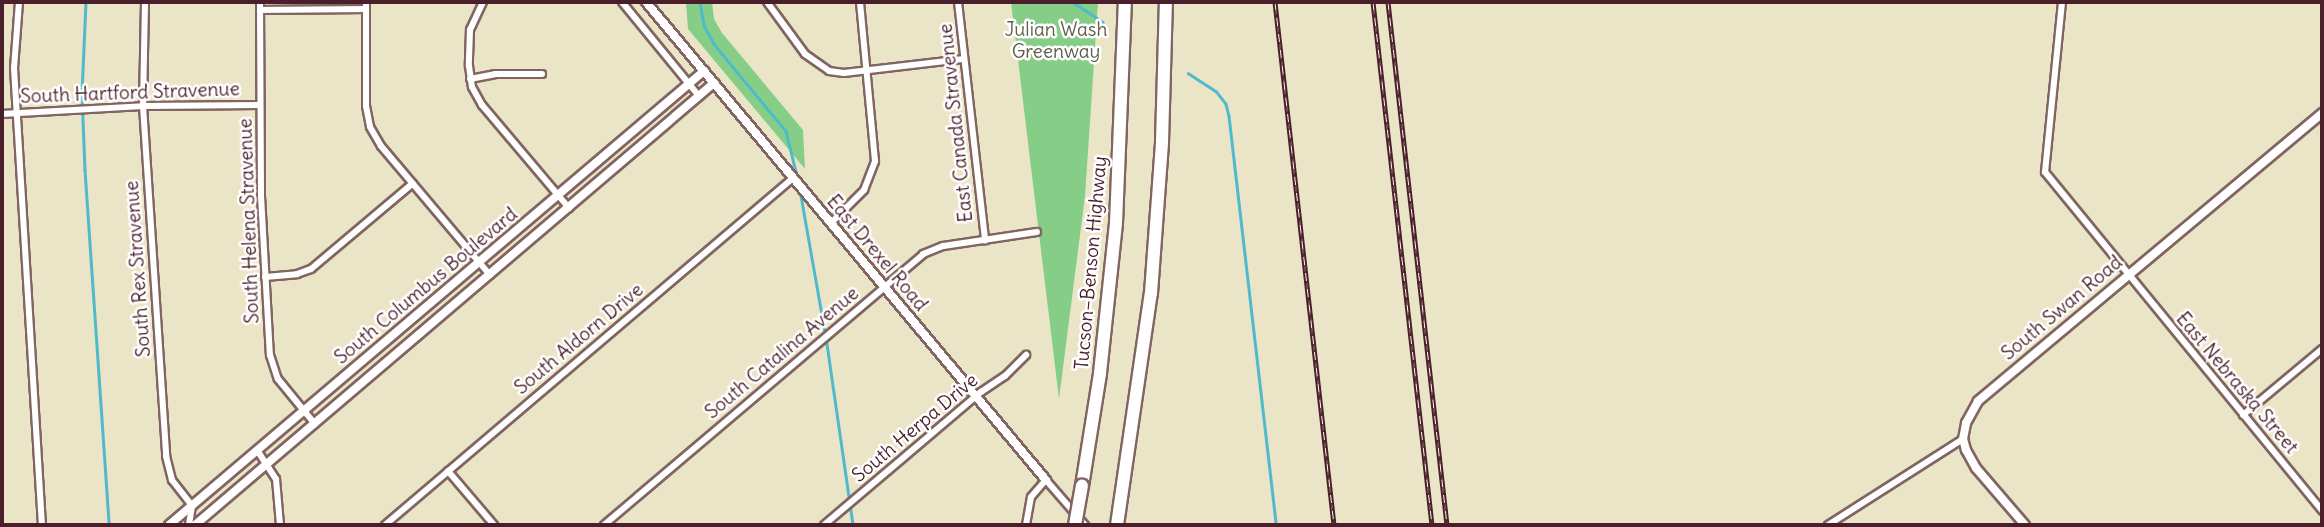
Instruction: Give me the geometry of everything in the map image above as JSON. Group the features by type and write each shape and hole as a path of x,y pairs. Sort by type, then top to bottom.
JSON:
{"highway":[{"name":"Tucson–Benson Highway","path":"1075,525 1100,373 1116,223 1125,2"},
{"path":"1117,525 1151,293 1163,142 1166,2"}],"street":[{"path":"19,2 14,68 42,525"},
{"name":"South Rex Stravenue","path":"145,2 143,106 166,456 172,480 192,506"},
{"name":"South Helena Stravenue","path":"260,2 265,277 271,363 282,385 315,424"},
{"path":"483,2 470,30 470,79 482,105 569,208"},
{"path":"622,2 699,96"},
{"name":"East Drexel Road","path":"646,2 1085,525"},
{"path":"767,2 780,24 816,65 837,73 964,59"},
{"path":"831,223 860,197 873,171 875,141 859,2"},
{"name":"East Canada Stravenue","path":"958,2 985,240"},
{"name":"East Nebraska Street","path":"2062,2 2045,172 2322,511"},
{"path":"260,10 366,6 367,120 377,140 490,275"},
{"name":"South Columbus Boulevard","path":"169,525 704,71"},
{"path":"470,79 495,74 542,74"},
{"name":"South Columbus Boulevard","path":"192,525 315,424 714,83"},
{"name":"South Hartford Stravenue","path":"2,114 143,106 260,105"},
{"name":"South Swan Road","path":"1963,439 1969,415 1983,395 2322,113"},
{"name":"South Aldorn Drive","path":"384,525 793,178"},
{"path":"265,277 297,274 311,269 414,183"},
{"path":"22,198 32,197"},
{"name":"South Catalina Avenue","path":"604,525 929,250 1037,232"},
{"path":"27,283 38,282"},
{"path":"2243,415 2322,349"},
{"name":"South Herpa Drive","path":"824,525 976,396 1005,376 1026,355"},
{"path":"32,367 42,367"},
{"path":"1828,525 1963,439 1976,468 2025,525"},
{"path":"257,450 276,479 280,525"},
{"path":"38,452 48,452"},
{"path":"448,471 494,525"},
{"path":"1026,525 1031,497 1046,480"},
{"path":"192,506 192,525"}],"green space":[{"path":"686,2 712,2 714,19 722,33 803,130 805,169 688,29"},
{"name":"Julian Wash Greenway","path":"1011,2 1098,2 1085,196 1059,399"}],"waterway":[{"path":"86,2 82,95 85,170 109,525"},
{"path":"700,2 704,25 714,44 786,131 798,180"},
{"path":"1073,2 1103,22"},
{"path":"1188,73 1216,91 1226,104 1229,116 1276,525"},
{"path":"800,190 826,337 853,525"}],"railway":[{"path":"1275,2 1334,525"},
{"path":"1373,2 1432,525"},
{"path":"1388,2 1447,525"}]}
